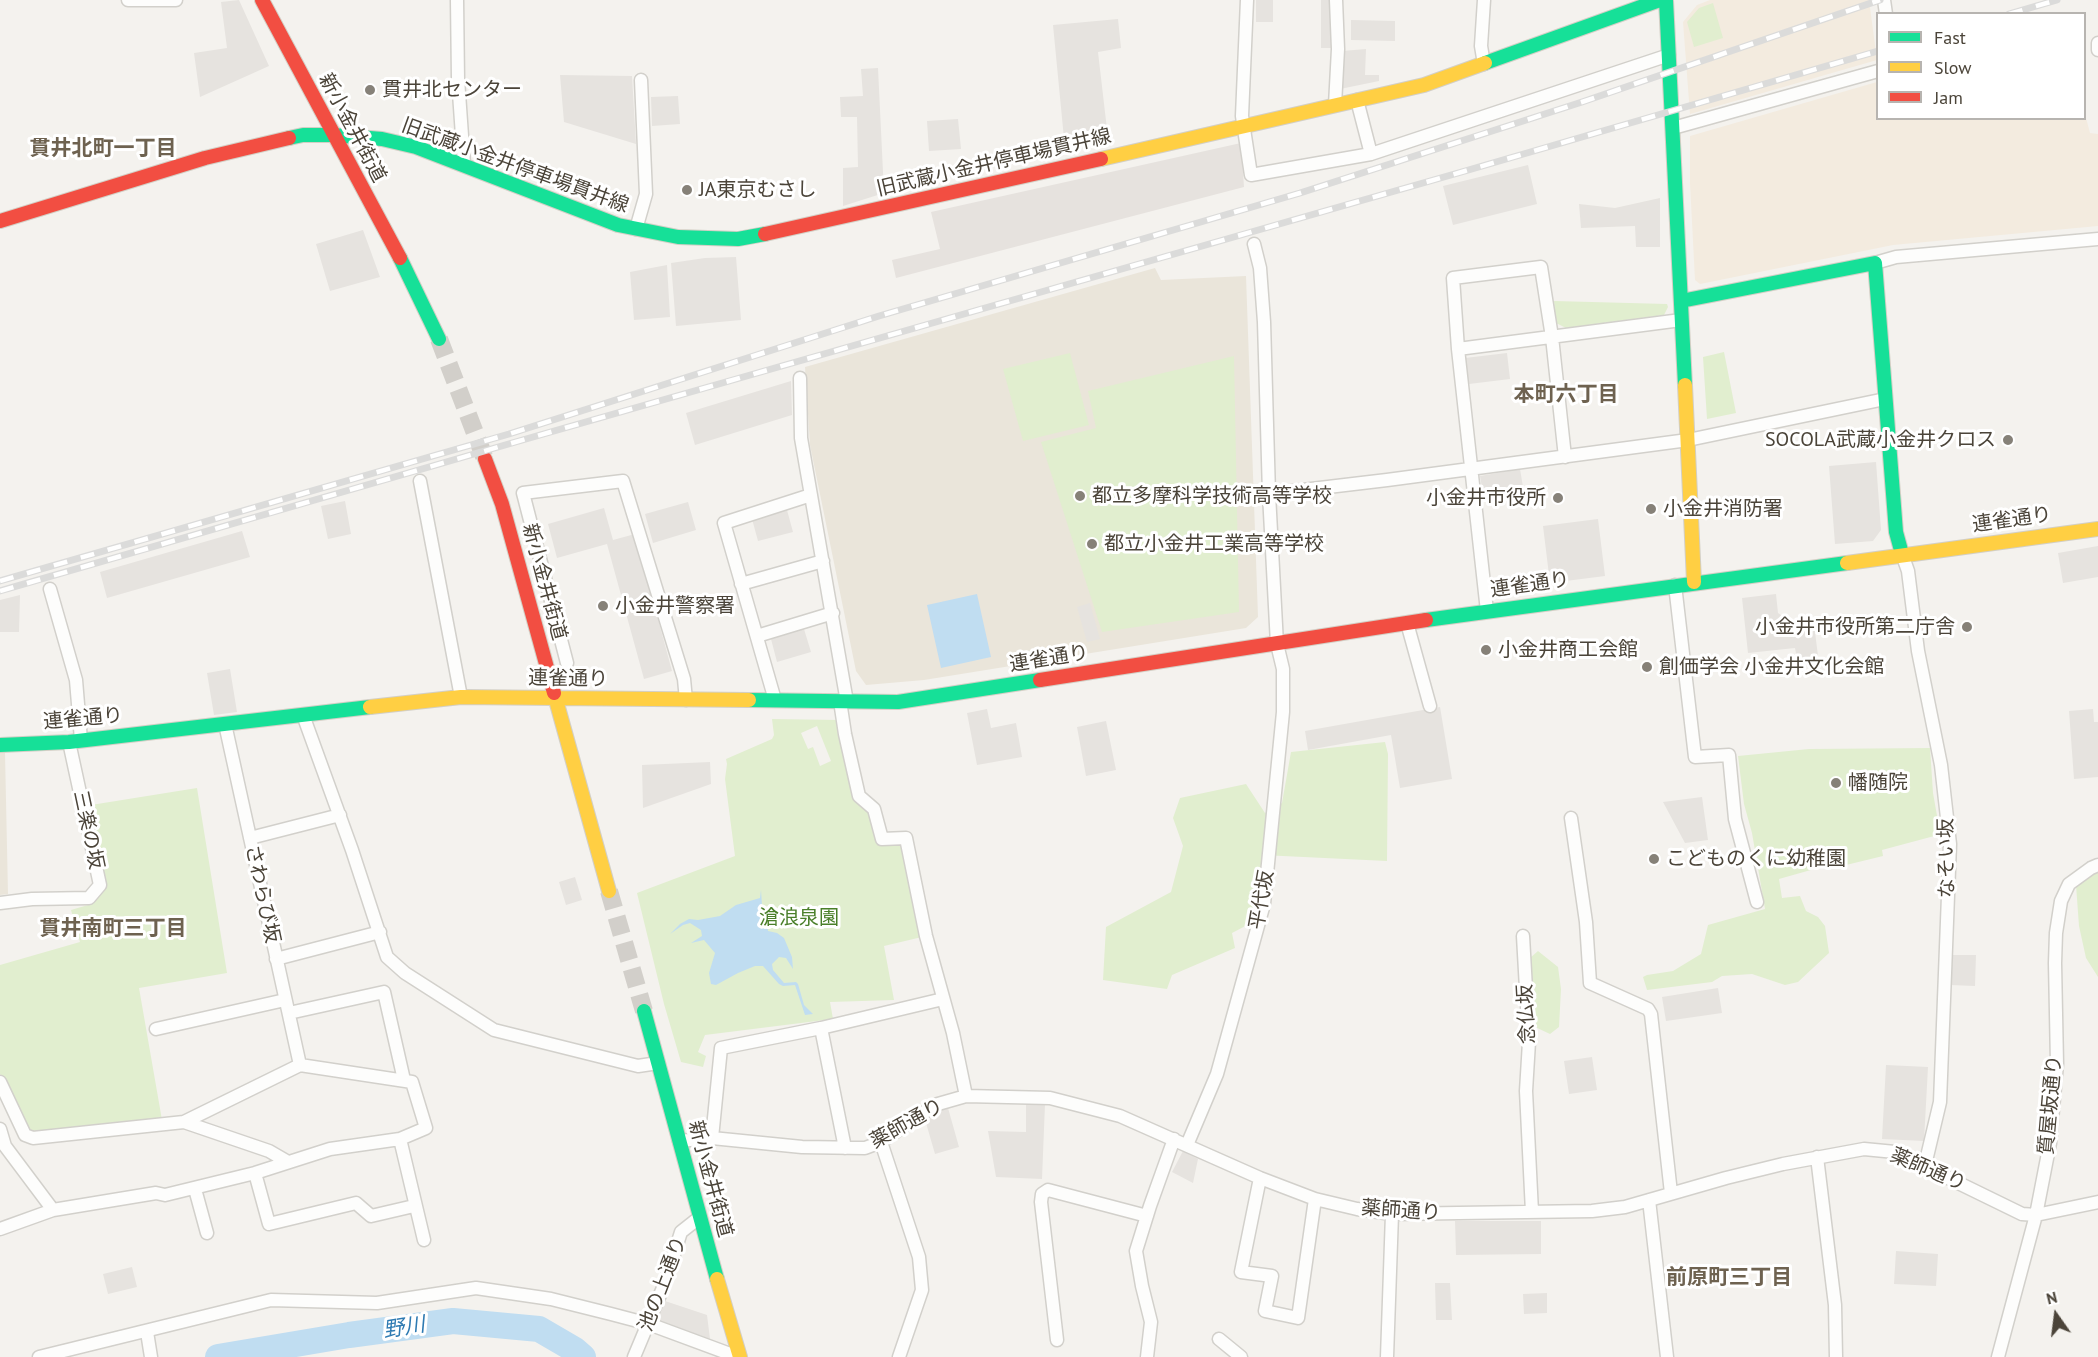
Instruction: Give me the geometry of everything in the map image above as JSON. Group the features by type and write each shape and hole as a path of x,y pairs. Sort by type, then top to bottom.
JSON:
{"main road":[{"name":"新小金井街道","path":"262,0 415,286 439,339"},
{"name":"旧武蔵小金井停車場貫井線","path":"0,221 243,147 303,135 333,135 397,142 416,147 618,225 678,237 738,239 807,226 1424,85 1660,0"},
{"path":"1666,0 1694,582"},
{"path":"1681,301 1875,263 1896,532 1902,554"},
{"name":"新小金井街道","path":"485,459 502,504 609,891"},
{"name":"連雀通り","path":"0,745 75,741 461,697 898,702 1487,611 2098,529"},
{"name":"新小金井街道","path":"644,1011 739,1357"}],"street":[{"path":"128,0 176,0"},
{"path":"457,0 458,79 464,164"},
{"path":"1248,0 1243,127 1251,175 1371,154 1669,55"},
{"path":"1335,105 1338,49 1336,0"},
{"path":"1484,0 1481,46 1484,64"},
{"path":"2098,43 2098,50"},
{"path":"1673,128 1876,72"},
{"path":"636,229 646,194 641,80"},
{"path":"1357,100 1371,154"},
{"path":"1875,263 1896,258 2098,239"},
{"name":"平代坂","path":"1187,1145 1217,1074 1264,904 1283,712 1283,669 1277,644 1269,494 1264,322 1260,268 1254,244"},
{"path":"1487,611 1458,349 1453,278 1541,267 1552,337 1565,458"},
{"path":"1458,349 1681,320"},
{"path":"800,378 801,438 833,613 844,701 845,734 859,796 874,809 882,839 906,838 926,936 953,1033 966,1096"},
{"path":"1269,494 1565,458 1688,440 1885,399"},
{"path":"420,481 461,697"},
{"path":"567,663 523,493 624,481 684,679 686,700"},
{"path":"775,700 724,523 811,495"},
{"name":"なそい坂","path":"1902,554 1908,571 1918,651 1941,765 1950,844 1940,1102 1925,1165"},
{"path":"741,584 823,561"},
{"path":"1675,585 1695,757 1729,755 1735,819 1756,902"},
{"path":"50,589 76,680 75,741"},
{"path":"757,636 833,613"},
{"path":"1407,623 1430,706"},
{"path":"303,715 340,815 387,957 405,973 494,1030 638,1066 658,1063"},
{"name":"さわらび坂","path":"225,724 300,1065"},
{"name":"三楽の坂","path":"0,903 32,899 89,898 100,885 75,741"},
{"path":"250,838 340,815"},
{"path":"1571,818 1586,922 1590,983 1648,1009 1651,1014 1671,1193"},
{"name":"質屋坂通り","path":"1998,1357 2036,1215 2050,1143 2057,1064 2056,933 2061,901 2069,884 2098,865"},
{"path":"276,959 380,932"},
{"name":"念仏坂","path":"1523,936 1529,1042 1526,1091 1532,1212"},
{"path":"289,1013 384,992 404,1080"},
{"path":"712,1138 721,1048 821,1028 943,999"},
{"path":"156,1029 285,1000"},
{"path":"821,1028 845,1148"},
{"path":"0,1082 25,1135 33,1138 184,1122 300,1065 412,1082 426,1128 400,1139 330,1149 255,1173 165,1195 156,1193 53,1210 0,1229"},
{"name":"薬師通り","path":"679,1141 712,1138 802,1147 865,1148 881,1142 939,1104 966,1096 1050,1098 1120,1116 1260,1178 1315,1199 1392,1214 1592,1211 1625,1208 1726,1178 1817,1157 1864,1149 1895,1152 2022,1214 2036,1215 2098,1202"},
{"path":"184,1122 269,1151 288,1162"},
{"path":"0,1129 5,1146 53,1210"},
{"path":"400,1139 414,1206 424,1240"},
{"path":"1147,1357 1150,1322 1136,1251 1174,1139"},
{"path":"881,1142 918,1257 922,1290 899,1357"},
{"path":"1817,1157 1835,1305 1836,1357"},
{"path":"255,1173 269,1224 356,1203 371,1216 414,1206"},
{"path":"1260,1178 1241,1272 1272,1276 1265,1311 1298,1318 1315,1199"},
{"path":"195,1188 207,1233"},
{"path":"1057,1340 1041,1202 1042,1194 1048,1190 1147,1216"},
{"path":"1648,1200 1667,1357"},
{"path":"1387,1357 1392,1214"},
{"name":"池の上通り","path":"634,1357 665,1283 681,1232 700,1217"},
{"path":"39,1357 272,1300 377,1303 476,1288 551,1299 649,1324 739,1357"},
{"path":"147,1332 151,1357"},
{"path":"1219,1339 1240,1357"}],"shaded area":[{"path":"239,0 269,66 200,97 194,53 227,48 221,2"},
{"path":"1256,0 1273,0 1273,22 1256,22"},
{"path":"1321,0 1333,0 1333,48 1321,48"},
{"path":"1710,0 1869,0 1876,60 1690,114 1683,22 1697,5"},
{"path":"1118,19 1121,48 1098,52 1108,138 1065,149 1053,25"},
{"path":"1351,20 1395,21 1395,41 1351,40"},
{"path":"1366,49 1365,75 1379,75 1379,81 1340,89 1342,51"},
{"path":"878,68 884,193 843,206 843,168 858,167 857,117 841,117 840,97 863,96 861,69"},
{"path":"560,75 632,76 636,144 564,122"},
{"path":"1876,82 1876,120 2086,120 2086,118 2090,133 2098,134 2098,226 1893,245 1700,284 1695,280 1690,136"},
{"path":"678,96 680,124 652,126 651,97"},
{"path":"958,119 961,149 929,151 927,121"},
{"path":"1241,143 1244,187 896,278 892,260 940,249 931,212"},
{"path":"1528,165 1537,204 1453,225 1443,186"},
{"path":"1660,198 1660,247 1636,247 1635,226 1581,228 1579,204 1615,208"},
{"path":"363,230 380,277 330,291 316,244"},
{"path":"736,257 741,320 676,326 671,263 705,258"},
{"path":"667,265 670,317 634,320 630,272"},
{"path":"1155,268 1161,280 1246,276 1258,617 1246,628 924,680 866,685 856,671 810,445 805,367"},
{"path":"1507,353 1510,379 1469,384 1465,358"},
{"path":"791,381 792,415 695,445 686,413"},
{"path":"1876,462 1881,530 1873,541 1835,544 1829,466"},
{"path":"1520,469 1524,493 1484,499 1480,476"},
{"path":"345,501 351,534 328,539 321,506"},
{"path":"688,502 696,530 653,543 645,514"},
{"path":"604,508 613,540 635,534 672,671 644,679 607,544 557,558 548,524"},
{"path":"787,510 793,532 758,541 752,519"},
{"path":"1598,519 1605,576 1550,583 1543,526"},
{"path":"242,531 250,557 107,598 100,572"},
{"path":"2098,546 2098,577 2063,583 2058,553"},
{"path":"1776,594 1778,613 1797,626 1814,624 1818,656 1797,659 1795,648 1748,653 1742,598"},
{"path":"20,595 19,632 0,632 0,600"},
{"path":"1090,603 1100,639 1087,642 1077,607"},
{"path":"804,629 811,652 777,662 771,639"},
{"path":"230,669 237,712 214,715 207,673"},
{"path":"1440,707 1452,779 1400,788 1391,735 1308,750 1305,731"},
{"path":"987,709 991,728 1016,723 1022,757 977,765 967,713"},
{"path":"2093,709 2094,722 2098,722 2098,777 2074,779 2069,711"},
{"path":"1106,721 1116,770 1086,776 1077,727"},
{"path":"0,753 5,753 8,894 0,895"},
{"path":"710,762 711,784 643,808 642,765"},
{"path":"1702,797 1708,840 1685,843 1663,802"},
{"path":"575,877 582,900 566,905 559,882"},
{"path":"1950,955 1976,955 1975,986 1950,985"},
{"path":"1718,988 1722,1013 1666,1021 1662,997"},
{"path":"1592,1057 1597,1090 1569,1094 1564,1061"},
{"path":"1886,1065 1928,1067 1924,1141 1882,1139"},
{"path":"1026,1103 1045,1104 1042,1179 996,1177 988,1131 1026,1132"},
{"path":"948,1108 959,1147 935,1154 924,1116"},
{"path":"1183,1151 1198,1159 1193,1183 1172,1172"},
{"path":"1455,1221 1541,1221 1541,1254 1456,1255"},
{"path":"1896,1251 1938,1254 1936,1286 1894,1284"},
{"path":"132,1267 137,1287 108,1294 103,1274"},
{"path":"1435,1283 1450,1283 1452,1320 1436,1320"},
{"path":"1547,1293 1547,1313 1524,1314 1523,1294"},
{"path":"665,1301 707,1315 710,1339 658,1321"}],"green space":[{"path":"1713,3 1723,38 1694,47 1687,22 1699,8"},
{"path":"1554,301 1667,304 1668,307 1664,315 1566,328 1556,323"},
{"path":"1724,352 1736,413 1707,419 1703,357"},
{"path":"1070,353 1089,425 1023,441 1003,369"},
{"path":"1234,356 1239,612 1102,632 1041,442 1096,428 1088,391"},
{"name":"滄浪泉園","path":"772,719 840,720 859,796 874,809 882,839 906,838 926,936 884,946 894,1000 830,1002 833,1019 705,1035 698,1052 706,1056 703,1067 681,1062 664,1004 637,893 735,856 725,779 726,759 772,739 774,735","holes":["817,726 831,761 820,766 813,747 808,749 801,733"]},
{"path":"1385,742 1388,754 1387,861 1262,855 1255,921 1232,933 1235,948 1172,975 1167,989 1103,980 1106,927 1171,892 1183,846 1173,818 1180,798 1246,784 1265,813 1282,803 1291,752"},
{"path":"1930,748 1938,835 1882,850 1883,856 1842,866 1839,862 1779,879 1782,898 1800,896 1806,911 1818,917 1825,926 1829,953 1798,982 1785,985 1752,974 1722,976 1712,982 1647,990 1643,977 1673,971 1701,954 1708,925 1765,909 1752,833 1744,804 1738,756 1809,749"},
{"path":"197,788 227,973 139,988 162,1120 31,1132 0,1074 0,965 80,942 71,910 88,905 105,889 91,805"},
{"path":"2098,870 2098,977 2086,958 2079,926 2076,885"},
{"path":"1538,951 1558,967 1561,989 1559,1027 1550,1034 1533,1026 1530,958"}],"water":[{"path":"977,594 991,657 941,668 927,605"},
{"path":"761,890 768,931 784,938 792,957 793,969 786,958 779,957 772,964 773,970 784,983 796,982 798,984 804,1005 813,1014 805,1015 795,985 779,984 763,966 755,966 716,985 711,984 709,973 715,953 704,940 691,943 702,936 701,930 690,923 670,934 689,919 698,920 720,916 736,905 760,898"}],"waterway":[{"name":"野川","path":"218,1357 349,1335 453,1321 539,1329 583,1357"}],"tunnel":[{"path":"439,339 485,459"},
{"path":"609,891 644,1011"}],"railway":[{"path":"0,581 509,434 879,316 1300,193 1582,102 1880,0"},
{"path":"2016,12 2057,0"},
{"path":"0,591 1876,52"}],"traffic: fast":[{"path":"1485,63 1660,0"},
{"path":"1666,0 1685,385"},
{"path":"289,138 303,135 333,135 382,139 416,147 618,225 678,237 738,239 765,234"},
{"path":"400,258 439,339"},
{"path":"1681,301 1875,263 1896,532 1902,554"},
{"path":"1426,620 1847,563"},
{"path":"749,700 898,702 1040,680"},
{"path":"0,745 69,742 370,707"},
{"path":"644,1011 717,1279"}],"traffic: slow":[{"path":"1101,159 1424,85 1485,63"},
{"path":"1685,385 1694,582"},
{"path":"1847,563 2098,529"},
{"path":"554,693 609,891"},
{"path":"370,707 461,697 749,700"},
{"path":"717,1279 740,1357"}],"traffic: jam":[{"path":"262,0 400,258"},
{"path":"0,221 205,158 289,138"},
{"path":"765,234 1101,159"},
{"path":"485,459 502,504 554,693"},
{"path":"1040,680 1426,620"}],"place":[{"name":"貫井北センター","path":"370,90"},
{"name":"JA東京むさし","path":"687,190"},
{"name":"SOCOLA武蔵小金井クロス","path":"2008,440"},
{"name":"都立多摩科学技術高等学校","path":"1080,496"},
{"name":"小金井市役所","path":"1558,498"},
{"name":"小金井消防署","path":"1651,509"},
{"name":"都立小金井工業高等学校","path":"1092,544"},
{"name":"小金井警察署","path":"603,606"},
{"name":"小金井市役所第二庁舎","path":"1967,627"},
{"name":"小金井商工会館","path":"1486,650"},
{"name":"創価学会 小金井文化会館","path":"1647,667"},
{"name":"幡随院","path":"1836,783"},
{"name":"こどものくに幼稚園","path":"1654,859"}],"district":[{"name":"貫井北町一丁目","path":"103,149"},
{"name":"本町六丁目","path":"1566,395"},
{"name":"貫井南町三丁目","path":"113,929"},
{"name":"前原町三丁目","path":"1729,1278"}]}
